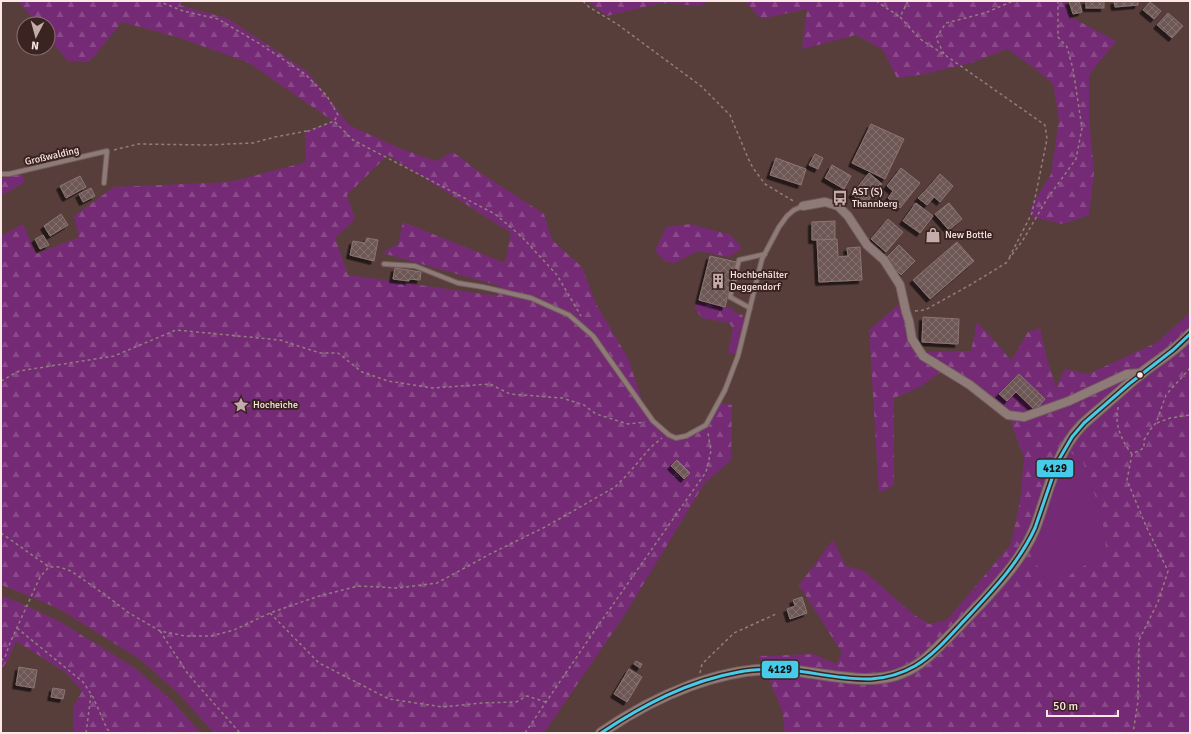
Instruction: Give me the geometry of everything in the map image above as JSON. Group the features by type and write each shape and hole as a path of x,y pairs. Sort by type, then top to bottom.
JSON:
{"street":[{"path":"803,206 825,202 838,206 848,216 866,245 884,260 900,285 912,339 923,356 970,385 1008,415 1024,417 1069,401 1126,374 1141,373"},
{"path":"601,733 647,705 675,691 698,683 749,671 786,670 849,678 881,678 894,676 907,671 921,662 955,631 1014,564 1034,530 1057,465 1070,440 1081,426 1141,373 1182,343 1190,334"}],"lane":[{"path":"104,184 107,151"},
{"name":"Großwalding","path":"1,174 9,174 107,151"},
{"path":"384,264 415,266 458,283 531,298 569,315 593,336 653,421 669,435 676,438 686,436 706,425 725,390 738,356 764,254 787,216 794,210 803,206"},
{"path":"750,308 730,297 739,260 764,254"}],"path":[{"path":"107,151 138,144 207,145 253,143 307,131 306,132 334,121 338,115 327,96 305,74 260,44 218,19 183,10 158,1"},
{"path":"583,1 589,7 617,24 701,86 730,115 753,168 765,184 785,197 803,206"},
{"path":"876,1 900,17 920,40 945,55 1045,124 1047,139 1032,213 1006,263"},
{"path":"900,17 908,1"},
{"path":"945,55 936,38 946,23 985,13 1012,1"},
{"path":"906,312 925,310 1006,263 1023,240 1047,199 1076,159 1082,128 1067,47 1058,37 1058,1"},
{"path":"334,121 354,140 495,214 521,236 557,275 581,316"},
{"path":"1,381 19,371 114,356 176,330 280,340 320,353 338,354 362,372 388,381 433,388 490,384 510,394 562,398 584,405 596,414 628,424 653,421"},
{"path":"1132,454 1144,448 1144,440 1156,423 1166,395 1190,368"},
{"path":"1118,407 1117,420 1120,432 1132,454"},
{"path":"1156,423 1170,418 1190,415"},
{"path":"525,733 610,608 706,472 711,451 706,425"},
{"path":"1,533 49,567 60,566 71,571 129,613 160,631 185,636 211,636 234,630 270,613 316,597 358,586 398,588 436,583 545,527 615,487 651,447 661,438 669,435"},
{"path":"1132,454 1127,480 1146,526 1168,571 1158,602 1139,640 1138,701 1133,733"},
{"path":"1,661 5,657 40,577 49,567"},
{"path":"270,613 319,663 389,699 443,707 481,703 516,702 527,696 546,702"},
{"path":"698,683 702,664 734,633 776,614"},
{"path":"17,628 83,682 91,695 107,729 112,733"},
{"path":"160,631 188,674 240,733"},
{"path":"86,733 91,695"}],"green space":[{"path":"18,1 182,1 180,5 229,19 308,72 349,125 399,148 436,161 453,152 482,174 544,214 552,240 582,267 596,304 628,358 644,406 660,428 675,437 686,436 706,425 718,402 732,405 731,460 704,484 626,613 544,733 214,733 177,692 141,660 61,610 1,585 1,236 23,224 36,254 79,237 74,216 114,187 230,182 306,162 305,132 333,121 249,63 180,38 122,22 89,62 68,61 56,47 56,16 30,16","holes":["388,155 511,233 505,263 403,222 398,244 382,253 500,286 498,296 348,275 335,238 355,219 347,195"]},
{"path":"588,1 709,1 699,6 661,3 607,16"},
{"path":"745,1 1066,1 1069,16 1116,41 1089,75 1089,116 1094,173 1089,215 1063,224 1032,217 1030,209 1051,174 1059,120 1053,84 1037,70 1007,49 971,63 925,74 897,78 883,50 856,35 802,49 807,9 761,19"},
{"path":"21,171 25,182 1,196 1,175"},
{"path":"690,224 731,235 742,248 729,257 698,251 675,263 666,262 655,251 666,227"},
{"path":"700,302 732,308 735,313 743,315 743,331 737,333 729,323 702,318 694,307"},
{"path":"902,302 916,340 926,352 971,351 977,322 1011,361 1028,332 1040,328 1047,359 1056,387 1065,369 1088,374 1156,343 1190,313 1190,733 785,733 782,710 759,656 813,654 836,664 842,653 799,585 833,540 846,566 864,571 913,614 929,624 947,620 1011,544 1020,501 1024,458 1008,414 946,368 920,387 894,398 894,485 879,493 869,330","holes":["1066,449 1083,462 1101,512 1106,547 1104,553 1056,584 1050,584 1032,558 1033,545"]},
{"path":"733,328 737,333 741,332 736,353 728,353"},
{"path":"1066,449 1083,462 1101,512 1106,547 1104,553 1057,584 1050,584 1032,558 1033,545"},
{"path":"1,596 57,620 135,668 170,699 201,733 73,733 73,708 82,691 65,672 16,641 8,660 1,670"}],"building":[{"path":"1069,1 1079,1 1082,12 1073,14"},
{"path":"1086,1 1104,1 1104,8 1086,8"},
{"path":"1114,1 1138,1 1138,5 1115,7"},
{"path":"1150,2 1161,11 1154,19 1143,10"},
{"path":"1168,13 1183,26 1172,38 1157,25"},
{"path":"871,124 904,139 885,179 852,163"},
{"path":"815,154 823,158 818,169 809,165"},
{"path":"776,158 806,169 801,185 770,175"},
{"path":"832,165 851,176 844,189 825,178"},
{"path":"901,168 920,183 900,208 888,198 893,191 887,186"},
{"path":"869,173 882,184 864,205 852,194"},
{"path":"940,174 953,186 940,202 926,190"},
{"path":"80,176 86,187 66,198 60,186"},
{"path":"91,188 95,196 83,202 79,194"},
{"path":"926,190 934,197 927,205 918,198"},
{"path":"916,203 933,216 920,233 903,221"},
{"path":"949,203 962,219 949,230 935,214"},
{"path":"61,214 68,225 50,236 44,226"},
{"path":"888,219 903,232 886,252 871,239"},
{"path":"835,221 835,240 812,240 812,222"},
{"path":"43,235 49,245 40,249 35,239"},
{"path":"367,238 378,240 374,261 350,255 353,241 365,243"},
{"path":"837,239 838,257 848,256 847,248 860,247 862,280 819,282 817,240"},
{"path":"957,242 974,261 930,299 913,280"},
{"path":"899,245 915,261 901,275 885,259"},
{"name":"Hochbehälter Deggendorf","path":"710,256 736,262 725,307 699,300"},
{"path":"395,268 421,272 420,280 409,279 409,281 393,279"},
{"path":"923,317 959,319 958,344 922,342"},
{"path":"1019,374 1045,399 1035,410 1016,392 1007,401 999,394"},
{"path":"677,460 690,473 684,479 671,466"},
{"path":"802,597 807,613 790,619 787,609 795,606 793,600"},
{"path":"636,661 642,664 640,668 634,664"},
{"path":"19,667 37,670 34,688 16,685"},
{"path":"629,669 642,677 627,702 614,694"},
{"path":"53,688 65,690 63,699 51,697"}],"transit line":[{"name":"4129","path":"601,733 633,713 667,695 702,681 720,676 751,670 777,669 830,676 871,679 888,677 910,669 921,662 939,647 982,602 1002,579 1020,554 1035,528 1058,461 1072,437 1084,423 1129,384 1173,350 1190,334"}],"place":[{"name":"AST (S) Thannberg","path":"840,198"},
{"name":"New Bottle","path":"933,235"},
{"name":"Hochbehälter Deggendorf","path":"718,281"},
{"name":"Hocheiche","path":"241,405"}]}
